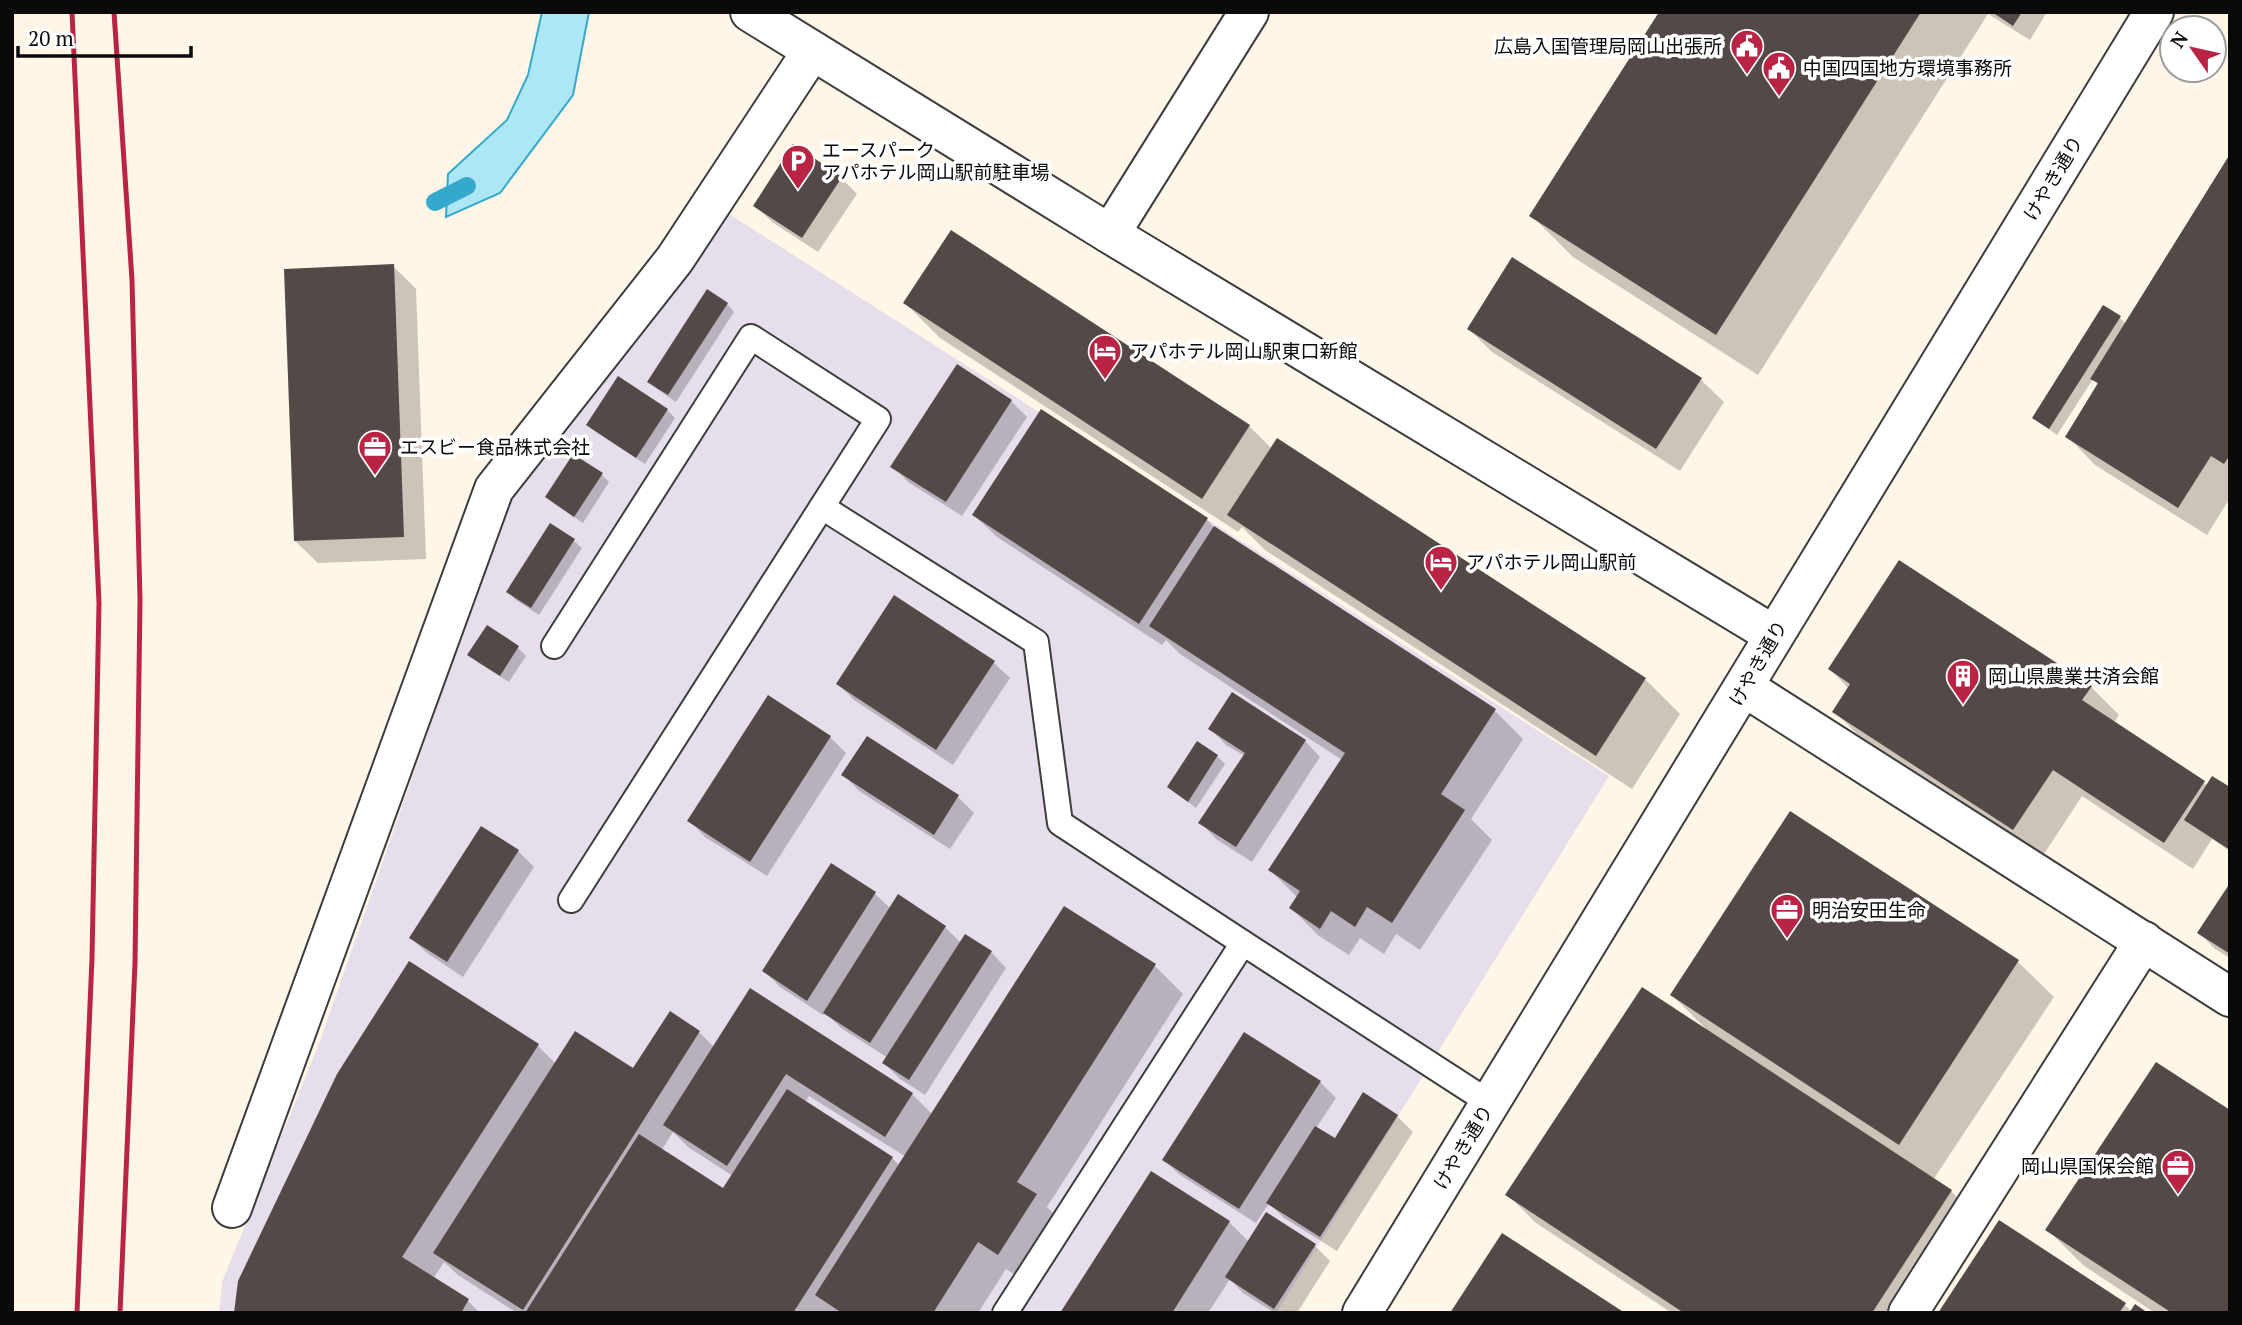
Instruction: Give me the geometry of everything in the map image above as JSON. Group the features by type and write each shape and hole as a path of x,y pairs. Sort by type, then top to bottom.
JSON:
{"street":[{"path":"750,12 1110,234 1774,635"},
{"path":"1110,234 1249,12"},
{"name":"けやき通り","path":"1362,1313 2154,12"},
{"path":"232,1209 494,489 675,259 812,51"},
{"path":"1745,687 2230,997"},
{"path":"1908,1313 2144,941"}],"lane":[{"path":"554,646 751,337 878,419 571,900"},
{"path":"822,507 1036,642 1060,823 1490,1103"},
{"path":"1005,1313 1243,943"}],"shaded area":[{"path":"723,210 1609,776 1276,1313 219,1313 222,1282 320,1041 512,492 682,283"}],"water":[{"path":"542,12 589,12 573,95 500,193 446,217 448,174 507,120 528,75"}],"building":[{"path":"1659,12 1921,12 1716,335 1529,216"},
{"path":"1992,12 2022,12 2013,26"},
{"name":"エースパーク アパホテル岡山駅前駐車場","path":"793,144 842,177 802,238 753,206"},
{"path":"2230,154 2230,455 2224,464 2211,456 2178,508 2065,437 2098,383 2090,379"},
{"path":"951,230 1250,425 1202,499 903,303"},
{"path":"1512,257 1702,378 1656,449 1467,329"},
{"path":"394,264 404,537 294,541 284,269"},
{"path":"707,289 728,303 668,395 647,382"},
{"path":"2103,305 2121,316 2049,429 2032,418"},
{"path":"957,364 1012,400 946,502 890,467"},
{"path":"618,376 668,409 636,458 586,425"},
{"path":"1041,409 1208,518 1139,624 972,515"},
{"path":"1277,438 1646,678 1596,756 1227,515"},
{"path":"573,454 603,473 574,517 545,497"},
{"path":"550,523 575,539 531,608 506,592"},
{"path":"1214,526 1496,709 1441,794 1465,810 1392,923 1367,907 1355,927 1331,911 1320,929 1289,908 1300,891 1268,870 1345,753 1149,626"},
{"name":"岡山県農業共済会館","path":"1899,560 2092,686 2082,700 2205,781 2164,843 2053,770 2013,830 1832,712 1850,684 1828,669"},
{"path":"894,595 995,661 936,750 836,684"},
{"path":"487,625 519,646 500,676 467,655"},
{"path":"1232,692 1306,740 1236,847 1198,823 1245,753 1208,729"},
{"path":"768,695 831,736 750,862 687,821"},
{"path":"867,736 959,795 934,835 841,775"},
{"path":"1197,741 1218,755 1188,802 1167,787"},
{"path":"2212,776 2230,787 2230,850 2184,820"},
{"path":"1790,811 2019,960 1899,1145 1670,995"},
{"path":"481,826 519,850 447,962 409,938"},
{"path":"831,863 876,892 807,1001 762,971"},
{"path":"2230,883 2230,954 2197,933"},
{"path":"898,894 946,926 870,1043 823,1013"},
{"path":"1064,906 1156,964 1017,1182 1037,1194 998,1255 978,1242 933,1313 842,1313 815,1295"},
{"path":"965,934 992,951 909,1080 882,1063"},
{"path":"409,961 539,1044 402,1257 469,1299 461,1313 234,1313 238,1281 337,1074"},
{"path":"1642,987 1952,1190 1872,1313 1684,1313 1505,1195"},
{"path":"750,988 913,1093 885,1137 786,1074 727,1166 663,1125"},
{"path":"670,1011 700,1031 523,1310 433,1253 575,1031 633,1068"},
{"path":"1244,1032 1321,1081 1239,1209 1162,1160"},
{"path":"2156,1062 2230,1110 2230,1313 2172,1313 2045,1230"},
{"path":"787,1089 893,1157 793,1313 525,1313 639,1134 723,1188"},
{"path":"1363,1092 1398,1115 1320,1237 1266,1203 1315,1126 1335,1138"},
{"path":"1151,1171 1230,1221 1172,1313 1060,1313"},
{"path":"1266,1212 1316,1244 1274,1309 1225,1277"},
{"path":"1999,1220 2126,1303 2119,1313 1938,1313"},
{"path":"1502,1233 1625,1313 1450,1313"},
{"path":"2135,1304 2148,1313 2129,1313"}],"waterway":[{"path":"435,202 467,186"}],"railway":[{"path":"72,12 99,603 92,958 77,1313"},
{"path":"114,12 132,280 140,600 135,963 120,1313"}],"place":[{"name":"広島入国管理局岡山出張所","path":"1747,76"},
{"name":"中国四国地方環境事務所","path":"1779,98"},
{"name":"エースパーク アパホテル岡山駅前駐車場","path":"798,191"},
{"name":"アパホテル岡山駅東口新館","path":"1105,381"},
{"name":"エスビー食品株式会社","path":"375,477"},
{"name":"アパホテル岡山駅前","path":"1441,592"},
{"name":"岡山県農業共済会館","path":"1963,706"},
{"name":"明治安田生命","path":"1787,940"},
{"name":"岡山県国保会館","path":"2178,1196"}]}
